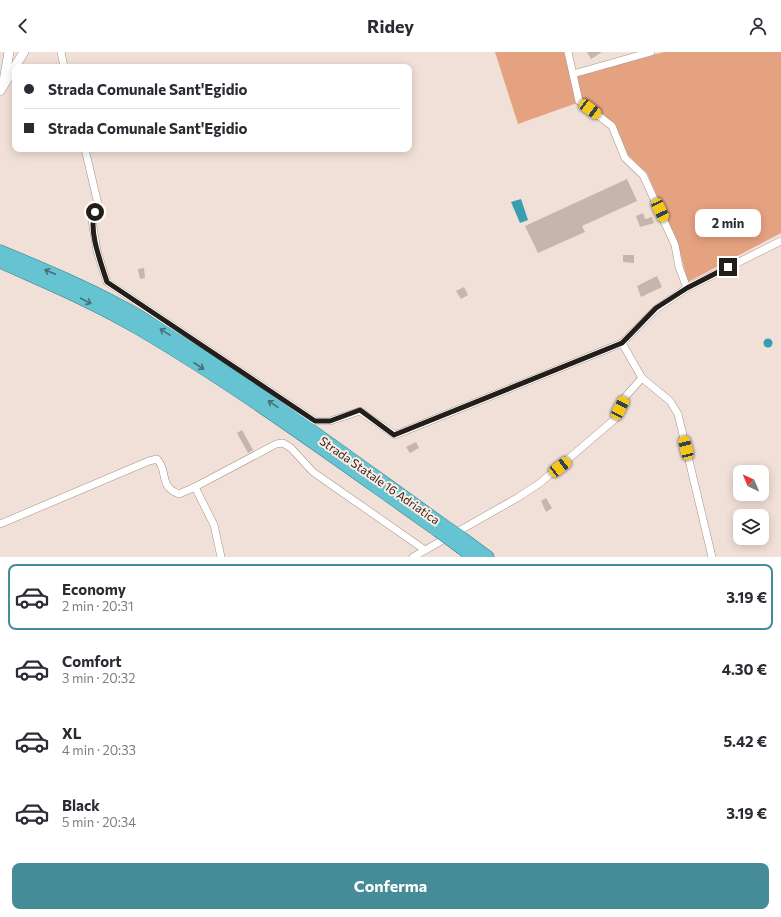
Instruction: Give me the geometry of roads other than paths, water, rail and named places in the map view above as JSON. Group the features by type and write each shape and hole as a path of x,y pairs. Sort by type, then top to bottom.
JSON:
{"highway":[{"name":"Strada Statale 16 Adriatica","path":"0,251 70,280 148,321 205,357 463,544 488,557"},
{"name":"Strada Statale 16 Adriatica","path":"0,262 66,290 138,328 200,366 440,527"},
{"name":"Strada Statale 16 Adriatica","path":"463,544 473,557"}],"street":[{"path":"2,88 9,52"},
{"path":"17,64 24,52"},
{"path":"61,52 63,64"},
{"path":"568,52 579,101 612,126 625,158 643,174 675,245 679,267 687,288"},
{"path":"573,74 651,52"},
{"path":"0,54 6,70"},
{"path":"2,88 12,72"},
{"path":"86,152 98,204 92,220 97,251 107,282 315,421 330,421 360,410 394,435 622,343 656,308 687,288 781,241"},
{"path":"622,343 642,378 670,401 678,414 712,557"},
{"path":"414,557 517,498 546,478 615,419 626,396 642,378"},
{"path":"0,524 149,461 157,459 160,463 166,484 170,490 179,494 276,444 283,443 291,448 314,472 425,550"},
{"path":"195,487 214,525 221,557"}],"water":[{"path":"521,199 528,220 520,223 511,202"},
{"path":"766,339 770,339 772,343 770,347 766,347 764,345 764,341"}]}
